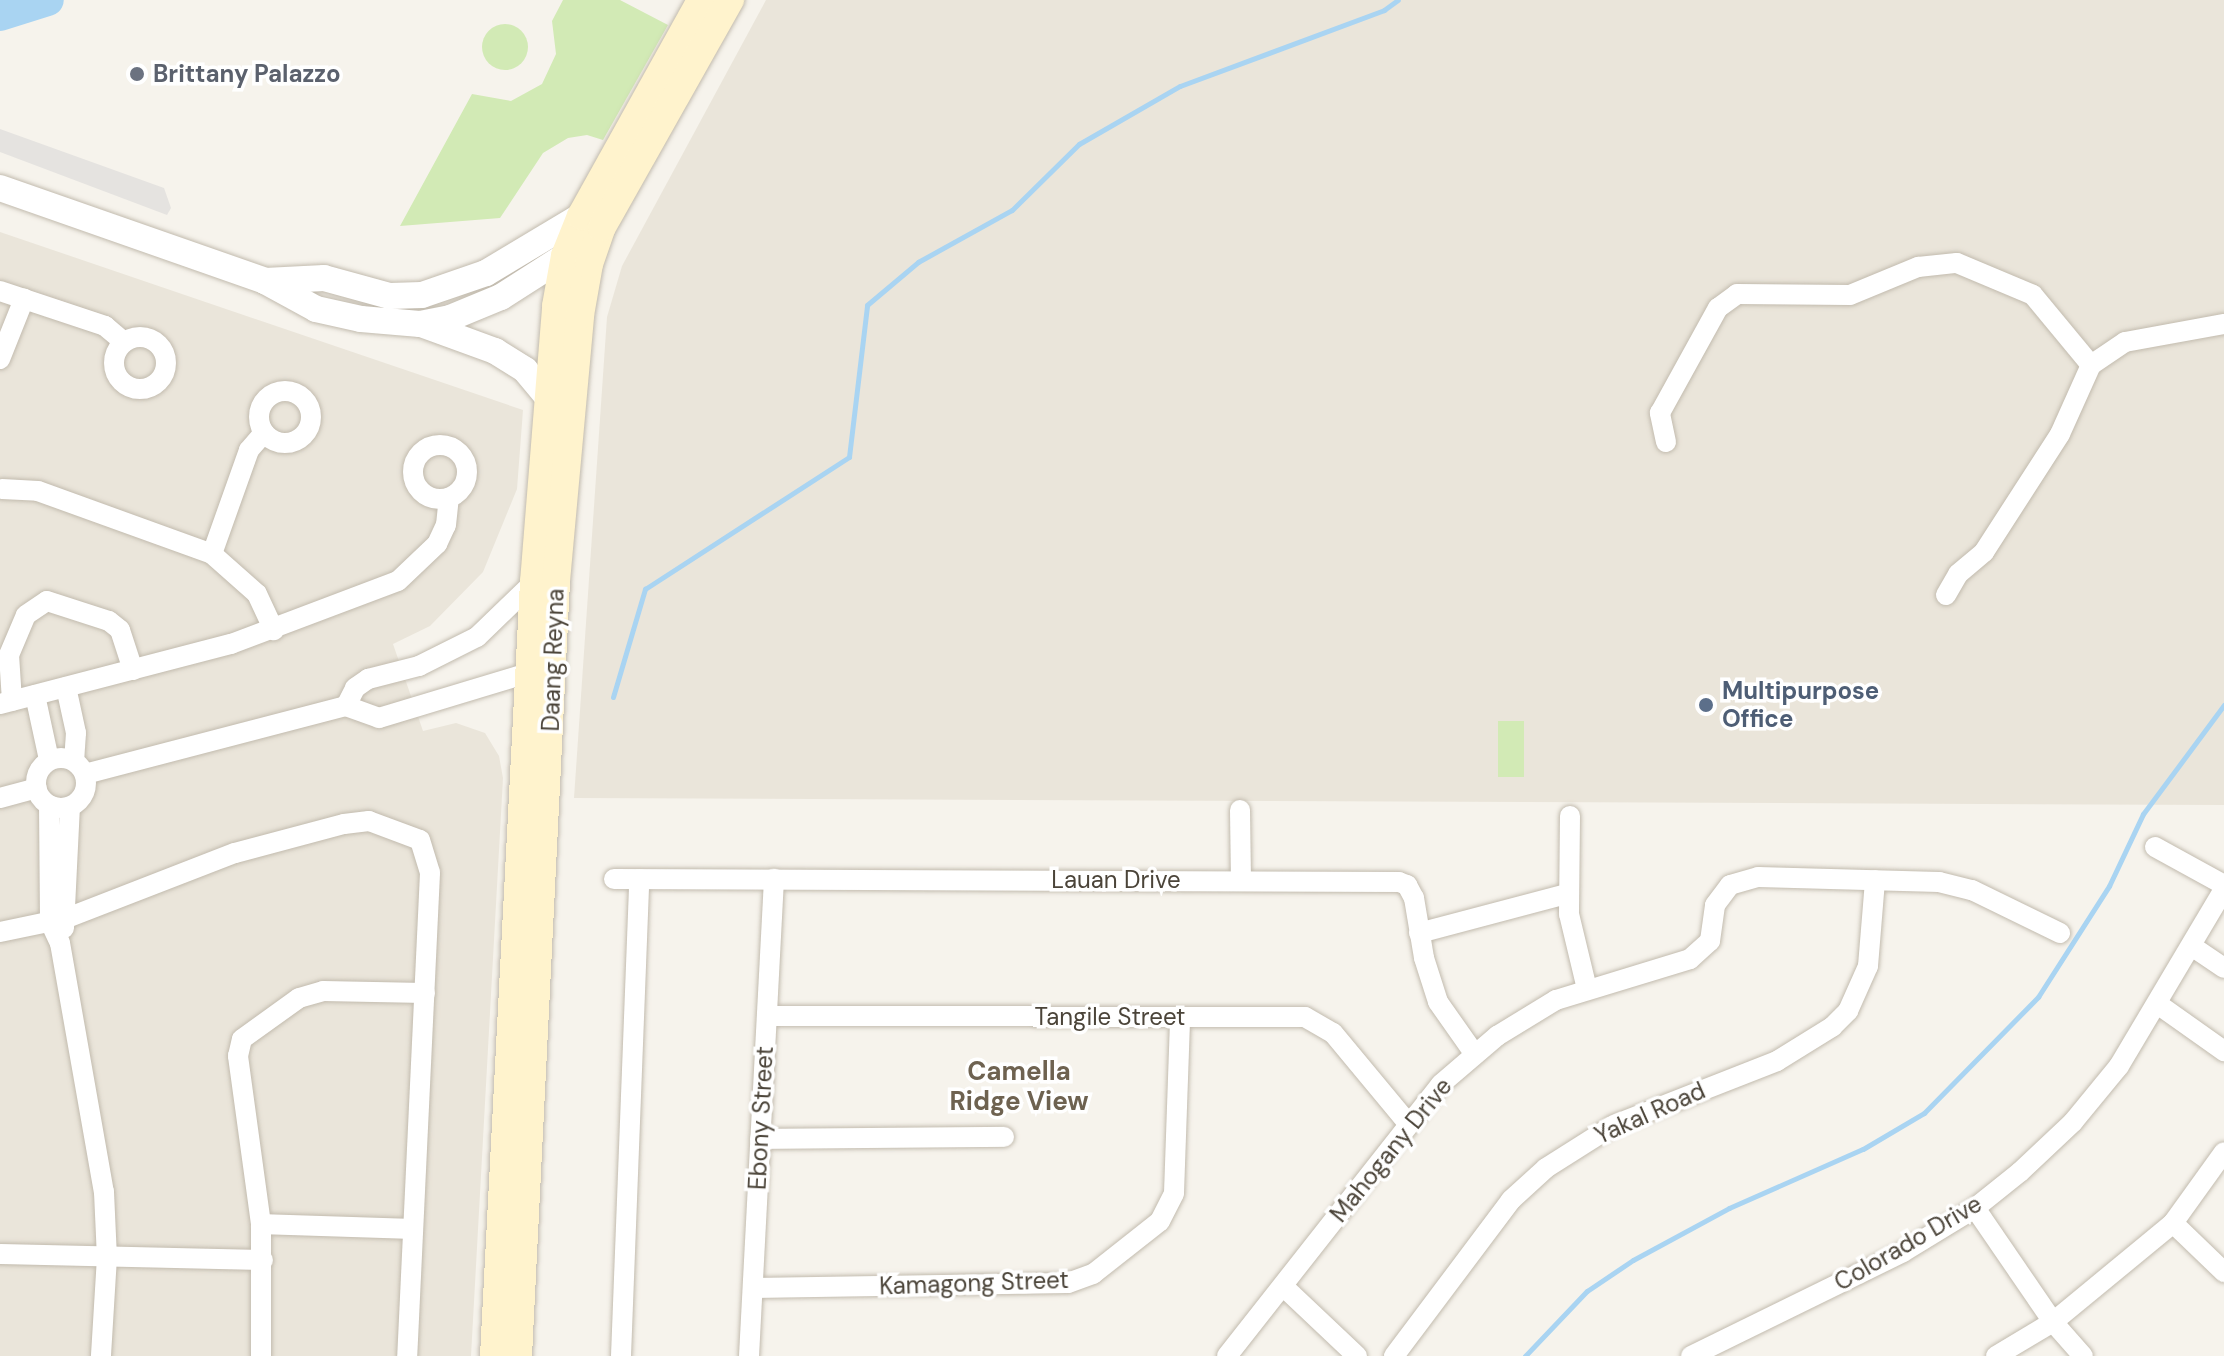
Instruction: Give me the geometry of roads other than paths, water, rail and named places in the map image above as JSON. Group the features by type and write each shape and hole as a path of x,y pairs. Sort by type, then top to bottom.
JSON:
{"main road":[{"name":"Daang Reyna","path":"518,1356 550,400 577,260 592,222 701,0"},
{"name":"Daang Reyna","path":"592,222 730,0"},
{"name":"Daang Reyna","path":"545,581 577,260"},
{"name":"Daang Reyna","path":"494,1356 541,669"}],"street":[{"path":"0,188 265,281 316,309 361,319 420,324 495,351 525,370 550,400"},
{"path":"265,281 324,278 390,296 422,295 486,273 592,222"},
{"path":"420,324 501,297 577,260"},
{"path":"1666,442 1660,413 1718,308 1737,294 1850,295 1918,267 1957,263 2033,295 2091,365"},
{"path":"0,291 105,326 124,342"},
{"path":"0,359 24,299"},
{"path":"1946,595 1958,574 1984,552 2060,434 2091,365 2125,342 2224,324"},
{"path":"212,554 249,450 264,433"},
{"path":"1,494 38,491 212,554 257,594 274,630"},
{"path":"133,670 120,630 109,621 47,601 26,615 9,655 6,702 133,670 274,630 398,581 437,544 446,525 449,498"},
{"path":"346,706 355,688 368,679 419,666 477,637 545,581"},
{"path":"49,760 79,767 346,706 379,718 541,669"},
{"path":"0,798 52,800 85,793 66,687"},
{"path":"35,695 49,760"},
{"path":"49,760 39,772 52,800 60,943 104,1192 107,1257 101,1356"},
{"path":"1240,810 1241,880"},
{"path":"1570,816 1567,894 1587,989"},
{"path":"0,932 58,920 235,853 369,821 420,840 427,858 425,993 407,1356"},
{"path":"2155,847 2224,887"},
{"name":"Mahogany Drive","path":"1227,1356 1285,1288 1407,1122 1474,1053 1523,1017 1587,989 1690,959 1710,941 1715,905 1730,885 1758,877 1875,880"},
{"name":"Lauan Drive","path":"614,879 1399,882 1412,890 1419,933 1438,1002 1474,1053"},
{"path":"621,1356 639,879"},
{"name":"Ebony Street","path":"749,1356 774,879"},
{"path":"1875,880 1958,884 2060,933"},
{"name":"Yakal Road","path":"1394,1356 1511,1200 1546,1168 1614,1125 1777,1061 1832,1027 1848,1011 1868,966 1875,880"},
{"name":"Colorado Drive","path":"1691,1356 1903,1252 1975,1208 2073,1122 2112,1075 2159,1005 2224,887"},
{"path":"1419,933 1567,894"},
{"path":"2193,947 2224,968"},
{"path":"261,1356 261,1224 240,1077 242,1039 299,998 323,991 425,993"},
{"path":"2159,1005 2224,1051"},
{"name":"Tangile Street","path":"767,1016 1288,1015 1322,1023 1407,1122"},
{"name":"Kamagong Street","path":"753,1288 1068,1283 1093,1274 1160,1221 1174,1193 1180,1017"},
{"path":"760,1139 1004,1137"},
{"path":"1996,1356 2053,1322 2173,1223 2224,1152"},
{"path":"1975,1208 2053,1322 2083,1356"},
{"path":"2173,1223 2224,1272"},
{"path":"261,1224 412,1229"},
{"path":"0,1254 263,1260"},
{"path":"1285,1288 1357,1356"}],"waterway":[{"path":"0,15 48,0"},
{"path":"613,697 645,589 849,457 867,305 918,262 1012,210 1079,144 1180,86 1384,10 1398,0"},
{"path":"1525,1356 1587,1291 1633,1260 1729,1208 1863,1149 1924,1113 2038,997 2109,886 2143,814 2224,705"}],"place":[{"name":"Brittany Palazzo","path":"137,74"},
{"name":"Multipurpose Office","path":"1706,705"}],"district":[{"name":"Camella Ridge View","path":"1019,1087"}]}
